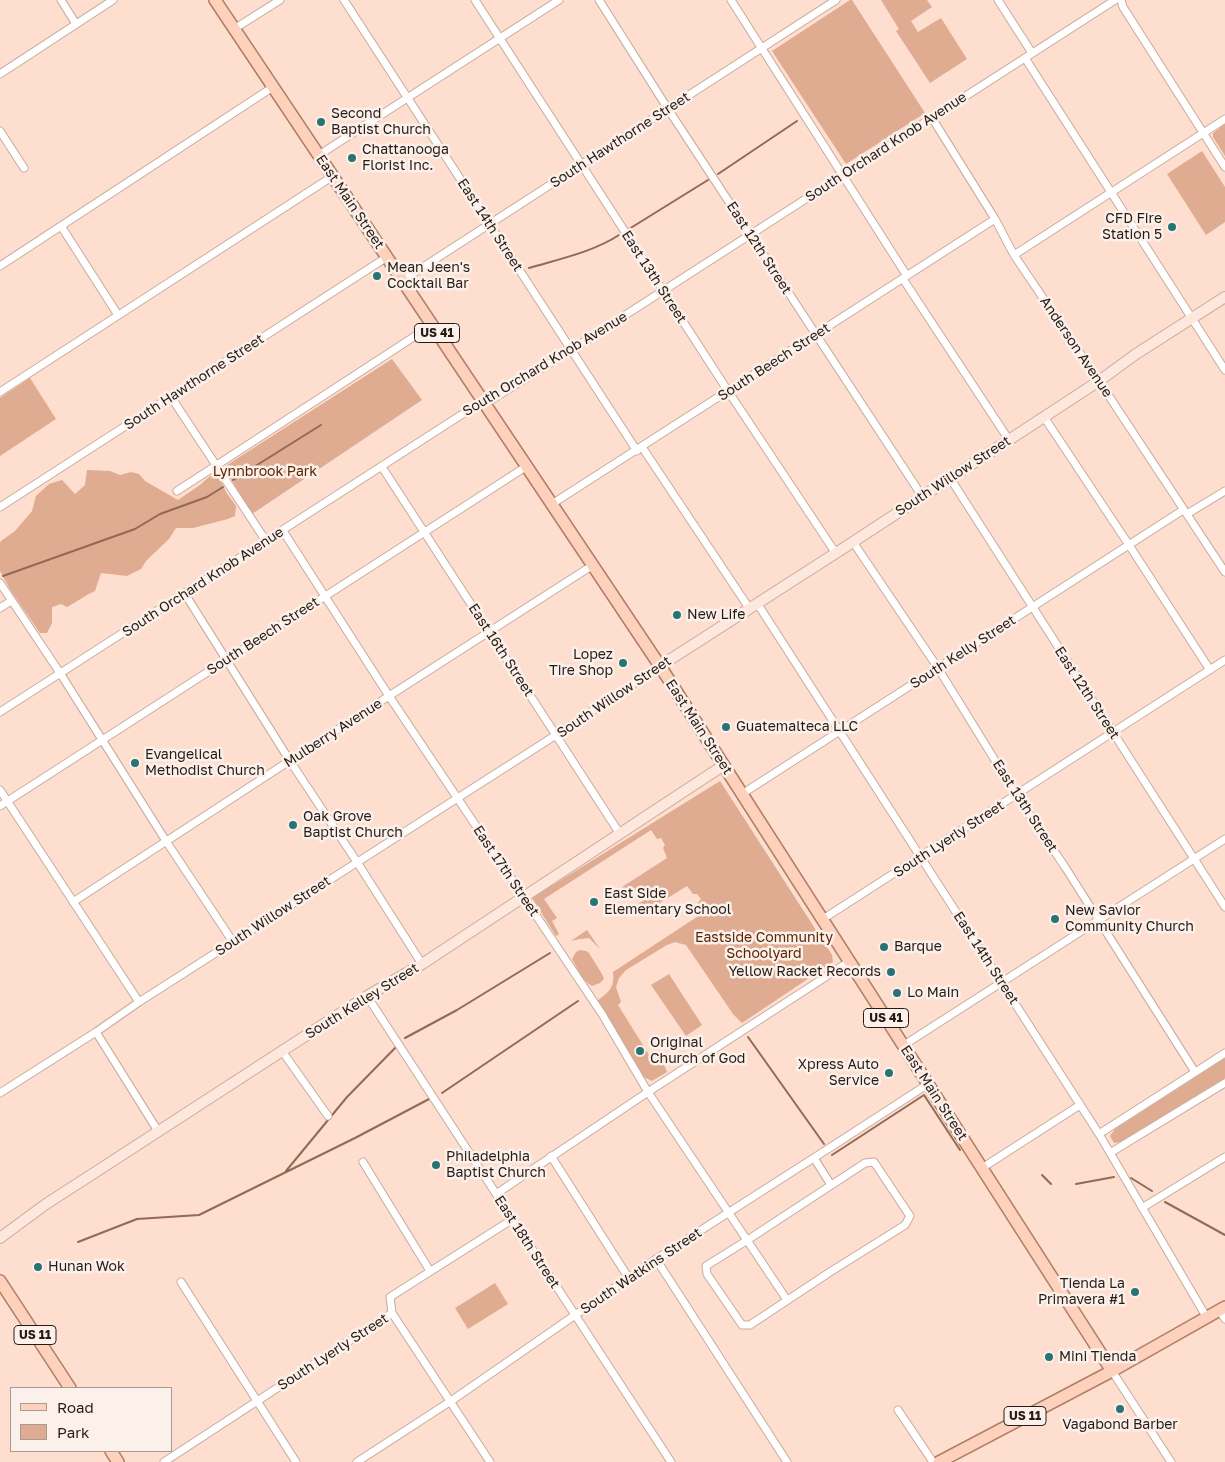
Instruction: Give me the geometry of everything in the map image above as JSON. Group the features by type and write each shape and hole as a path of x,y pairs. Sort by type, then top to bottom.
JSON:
{"main road":[{"name":"East Main Street","path":"214,0 660,666 1112,1371"},
{"name":"South Willow Street","path":"660,666 853,542 1225,297"},
{"name":"South Kelley Street","path":"0,1238 46,1204 367,996 422,964 724,765"},
{"name":"US 11","path":"0,1282 69,1387"},
{"name":"US 11","path":"939,1462 1112,1371 1207,1318 1223,1312"}],"street":[{"path":"61,0 76,24"},
{"path":"0,74 114,0"},
{"path":"234,30 280,0"},
{"name":"East 14th Street","path":"344,0 571,350 639,449 753,606 840,731 1099,1134 1207,1318"},
{"name":"East 13th Street","path":"475,0 728,391 835,552"},
{"path":"319,155 559,0"},
{"name":"East 12th Street","path":"599,0 750,235 922,496"},
{"path":"731,0 1009,440"},
{"name":"South Hawthorne Street","path":"403,280 836,0"},
{"path":"998,0 1032,53"},
{"name":"South Orchard Knob Avenue","path":"0,712 475,406 493,399 571,350 1115,0"},
{"path":"1121,0 1123,7 1225,167"},
{"path":"1025,58 1225,370"},
{"path":"0,266 273,87"},
{"name":"Anderson Avenue","path":"932,118 995,219 1014,255 1225,572"},
{"path":"1014,255 1225,119"},
{"path":"0,131 24,168"},
{"path":"0,392 333,176"},
{"name":"South Beech Street","path":"552,504 995,219"},
{"path":"61,226 118,316"},
{"name":"South Hawthorne Street","path":"0,507 387,257"},
{"path":"178,491 432,325"},
{"path":"171,397 266,541"},
{"path":"1044,417 1210,670"},
{"name":"East 16th Street","path":"382,466 620,834"},
{"name":"South Beech Street","path":"0,806 527,466"},
{"name":"East 12th Street","path":"950,478 1225,907"},
{"name":"South Kelly Street","path":"742,794 1129,545 1225,491"},
{"name":"East 17th Street","path":"283,531 389,696 602,1014 648,1092 787,1300"},
{"name":"East 13th Street","path":"853,542 938,668 1017,796 1060,859 1195,1072"},
{"name":"Mulberry Avenue","path":"73,902 593,565"},
{"path":"0,583 233,942"},
{"path":"185,594 290,761 422,964"},
{"path":"0,608 11,601"},
{"name":"South Lyerly Street","path":"823,919 1017,796 1225,660"},
{"name":"South Willow Street","path":"0,1093 660,666"},
{"path":"0,790 139,1002"},
{"path":"904,1045 1225,839"},
{"path":"496,1194 648,1092 850,961"},
{"name":"East 18th Street","path":"367,996 671,1462"},
{"path":"96,1032 158,1131"},
{"path":"282,1051 328,1116"},
{"path":"1099,1134 1225,1053"},
{"path":"1110,1153 1225,1083"},
{"name":"South Watkins Street","path":"357,1462 450,1401 628,1277 928,1084"},
{"path":"982,1168 1080,1105"},
{"path":"551,1156 628,1277"},
{"path":"1142,1208 1225,1157"},
{"path":"814,1158 831,1185"},
{"path":"363,1162 430,1271"},
{"path":"874,1162 910,1216 905,1225 750,1325 742,1325 707,1274 706,1266 746,1241 865,1163 874,1162"},
{"name":"South Lyerly Street","path":"164,1462 392,1313 390,1297 513,1219"},
{"path":"656,1259 787,1462"},
{"path":"181,1282 296,1462"},
{"path":"392,1313 490,1462"},
{"name":"East Main Street","path":"1112,1371 1171,1462"},
{"path":"898,1410 933,1462"}],"green space":[{"path":"852,0 925,113 846,164 772,51"},
{"path":"881,0 927,0 932,7 911,21 918,32 941,18 967,59 930,83 896,31 899,29"},
{"path":"1225,124 1225,156 1213,137 1213,133"},
{"path":"1202,151 1225,187 1225,222 1206,235 1167,174"},
{"name":"Lynnbrook Park","path":"392,359 422,400 252,514 224,467"},
{"path":"30,378 56,419 0,456 0,398"},
{"path":"87,470 110,471 120,475 131,472 139,474 145,481 178,500 210,476 219,477 226,492 236,506 235,516 193,528 176,528 169,539 146,561 141,569 127,576 101,573 95,591 67,607 61,604 52,607 52,623 47,633 40,633 11,591 0,571 0,543 15,531 32,511 36,496 49,484 62,480 75,494 85,485"},
{"name":"Eastside Community Schoolyard","path":"720,781 832,955 833,962 742,1023 733,1014 686,945 675,942 667,945 626,970 619,978 616,987 621,1002 618,1005 656,1066 660,1063 664,1065 667,1072 652,1081 644,1077 596,1002 612,986 613,972 703,913 698,903 701,899 697,894 693,894 687,886 642,914 642,908 639,903 643,901 636,890 632,891 629,889 626,891 622,887 667,858 663,848 665,845 661,838 657,839 651,830 544,899 557,918 552,921 559,934 556,936 532,898"},
{"path":"587,930 600,949 589,938 571,941"},
{"path":"580,950 589,953 602,974 604,979 600,983 592,986 580,974 572,959 576,952"},
{"path":"669,974 702,1025 686,1036 651,985"},
{"path":"1225,1058 1225,1078 1120,1142 1114,1143 1110,1136 1115,1129"},
{"path":"495,1283 508,1304 468,1329 455,1308"}],"waterway":[{"path":"718,174 797,121"},
{"path":"629,229 708,180"},
{"path":"529,268 587,251 619,235"},
{"path":"233,480 321,425"},
{"path":"3,576 135,529 160,514 207,497 223,487"},
{"path":"405,1038 457,1010 550,953"},
{"path":"442,1093 578,1001"},
{"path":"748,1037 824,1144"},
{"path":"286,1171 347,1097 397,1046"},
{"path":"832,1155 924,1095 960,1150"},
{"path":"78,1242 137,1219 199,1215 431,1098"},
{"path":"1042,1175 1051,1184"},
{"path":"1076,1184 1114,1177"},
{"path":"1131,1178 1152,1191"},
{"path":"1165,1202 1225,1235"}],"place":[{"name":"Second Baptist Church","path":"321,122"},
{"name":"Chattanooga Florist Inc.","path":"352,158"},
{"name":"CFD Fire Station 5","path":"1172,227"},
{"name":"Mean Jeen's Cocktail Bar","path":"377,276"},
{"name":"New Life","path":"677,615"},
{"name":"Lopez Tire Shop","path":"623,663"},
{"name":"Guatemalteca LLC","path":"726,727"},
{"name":"Evangelical Methodist Church","path":"135,763"},
{"name":"Oak Grove Baptist Church","path":"293,825"},
{"name":"East Side Elementary School","path":"594,902"},
{"name":"New Savior Community Church","path":"1055,919"},
{"name":"Barque","path":"884,947"},
{"name":"Yellow Racket Records","path":"891,972"},
{"name":"Lo Main","path":"897,993"},
{"name":"Original Church of God","path":"640,1051"},
{"name":"Xpress Auto Service","path":"889,1073"},
{"name":"Philadelphia Baptist Church","path":"436,1165"},
{"name":"Hunan Wok","path":"38,1267"},
{"name":"Tienda La Primavera #1","path":"1135,1292"},
{"name":"Mini Tienda","path":"1049,1357"},
{"name":"Vagabond Barber","path":"1120,1409"}]}
